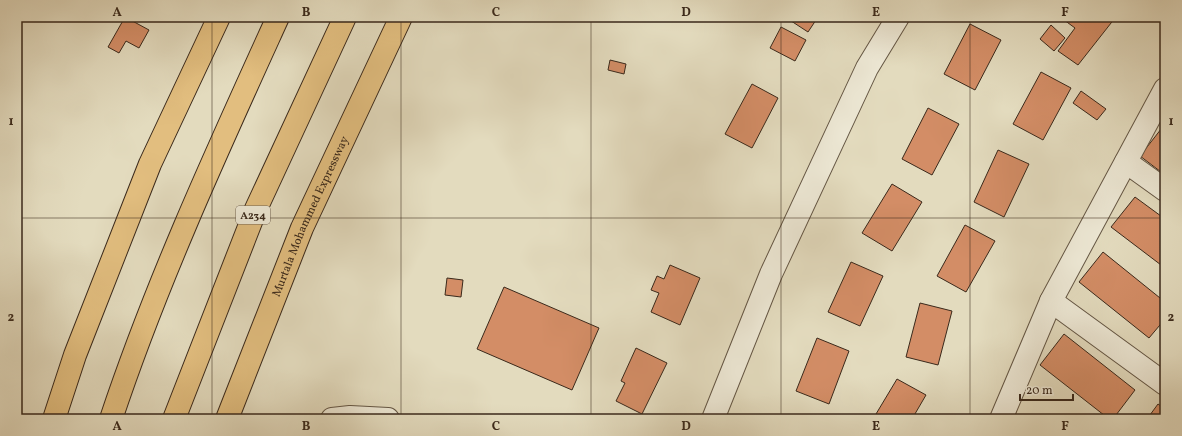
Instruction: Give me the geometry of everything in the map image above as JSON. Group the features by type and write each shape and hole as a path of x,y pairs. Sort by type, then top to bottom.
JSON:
{"highway":[{"path":"54,419 75,355 150,164 218,17"},
{"path":"111,419 126,373 200,186 278,17"},
{"name":"A234","path":"174,419 256,209 345,17"},
{"name":"Murtala Mohammed Expressway","path":"227,419 302,228 401,17"}],"street":[{"path":"714,419 771,274 867,68 898,17"},
{"path":"1001,419 1051,301 1165,89"},
{"path":"1126,162 1165,190"},
{"path":"1051,301 1165,384"},
{"path":"332,419 350,417 388,419"}],"building":[{"path":"125,17 149,30 139,48 126,41 119,53 108,47"},
{"path":"785,17 818,17 808,32"},
{"path":"1060,17 1115,18 1078,65 1058,51 1075,28"},
{"path":"970,24 1001,40 975,90 944,74"},
{"path":"1051,25 1065,38 1054,51 1040,39"},
{"path":"781,27 806,40 795,61 770,48"},
{"path":"610,60 626,64 624,74 608,70"},
{"path":"1041,72 1071,88 1043,140 1013,124"},
{"path":"752,84 778,98 752,148 725,134"},
{"path":"1081,91 1106,109 1097,120 1073,103"},
{"path":"928,108 959,124 932,175 902,159"},
{"path":"1165,124 1165,175 1140,156"},
{"path":"998,150 1029,164 1004,217 974,202"},
{"path":"892,184 922,202 892,251 862,233"},
{"path":"1135,197 1165,219 1165,268 1111,227"},
{"path":"965,225 995,241 966,292 937,276"},
{"path":"1103,252 1165,302 1165,319 1149,338 1079,282"},
{"path":"851,262 883,276 860,326 828,312"},
{"path":"670,265 700,278 680,325 651,312 659,293 651,290 657,276 664,279"},
{"path":"447,278 463,280 461,297 445,295"},
{"path":"504,287 599,328 572,390 477,349"},
{"path":"920,303 952,311 938,365 906,357"},
{"path":"1064,334 1135,390 1113,419 1109,419 1040,365"},
{"path":"817,338 849,351 829,404 796,391"},
{"path":"636,348 667,363 642,414 616,401 625,383 621,381"},
{"path":"897,379 926,395 912,419 873,419"},
{"path":"1158,404 1165,409 1165,419 1147,419"}]}
